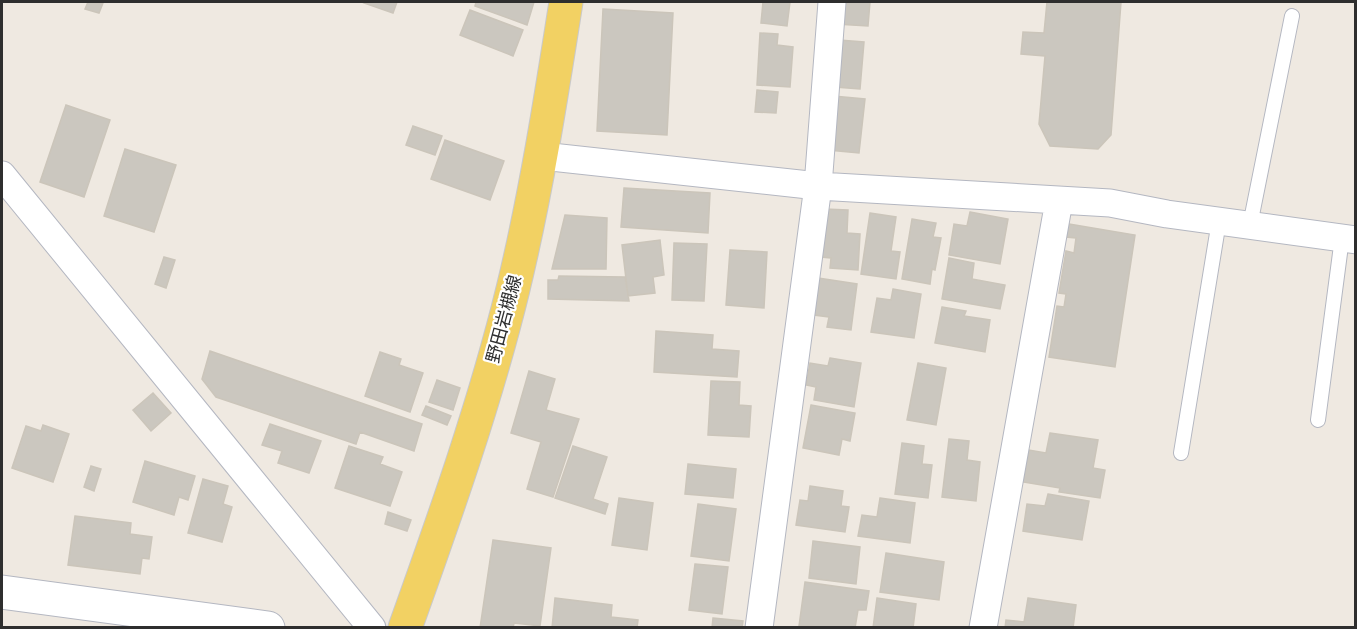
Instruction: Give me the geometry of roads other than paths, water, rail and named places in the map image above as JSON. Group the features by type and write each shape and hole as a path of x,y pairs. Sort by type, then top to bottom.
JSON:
{"main road":[{"name":"野田岩槻線","path":"405,627 470,443 513,289 542,156 566,2"}],"street":[{"path":"759,627 818,186 832,2"},
{"path":"542,156 818,186 1110,203 1349,239"},
{"path":"2,176 372,627"},
{"path":"983,627 1059,201"},
{"path":"2,592 268,627"}],"lane":[{"path":"1251,225 1292,16"},
{"path":"1181,453 1219,221"},
{"path":"1318,420 1349,239"}]}
